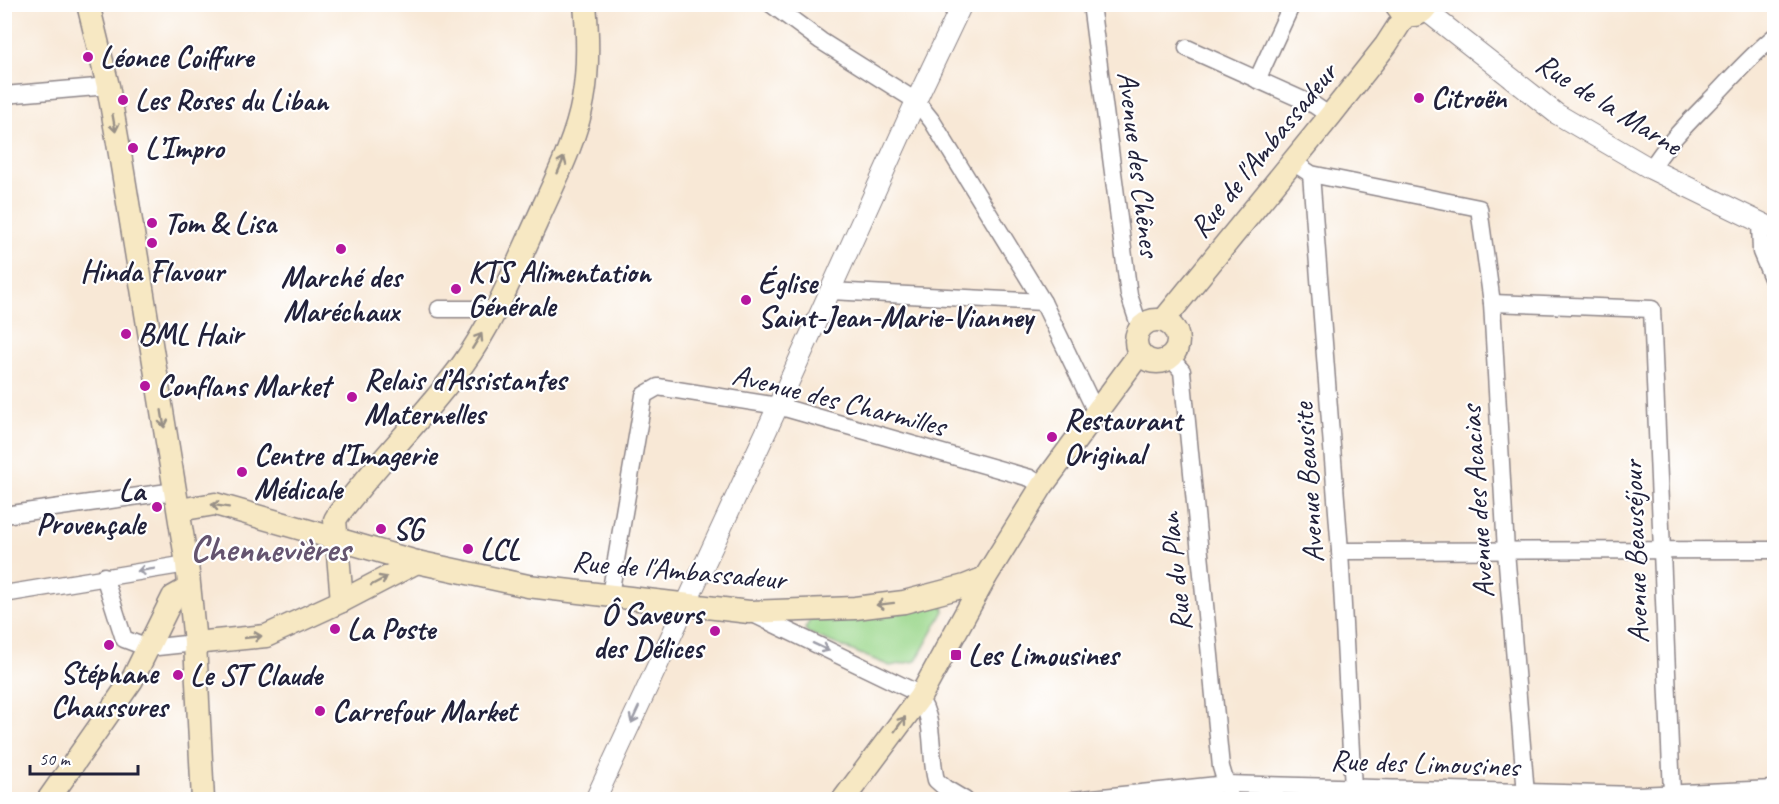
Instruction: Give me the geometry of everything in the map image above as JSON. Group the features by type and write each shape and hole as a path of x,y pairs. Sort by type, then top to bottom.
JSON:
{"main road":[{"path":"88,4 108,86 187,564 195,643 203,800"},
{"path":"342,601 335,520 464,362 496,309 548,197 579,119 587,74 588,41 585,4"},
{"name":"Rue de l'Ambassadeur","path":"1163,321 1302,168 1330,116 1414,8"},
{"path":"1150,321 1163,321 1169,323 1177,333 1178,346 1170,357 1157,362 1150,361 1140,353 1136,340 1140,328 1150,321"},
{"path":"843,800 920,697 985,578 1042,486 1140,353"},
{"name":"Rue de l'Ambassadeur","path":"177,501 215,504 417,562 528,586 749,612 855,608 904,602 965,586 985,578"},
{"path":"195,643 266,636 342,601 417,562"},
{"path":"48,800 132,680 173,597 189,588"},
{"path":"942,592 957,608 959,628"}],"street":[{"path":"771,4 821,41 916,101 932,121 1042,302 1096,412"},
{"path":"595,800 962,4"},
{"name":"Avenue des Chênes","path":"1090,4 1129,295 1140,328"},
{"path":"1257,80 1292,4"},
{"name":"Rue de la Marne","path":"1414,8 1557,114 1651,170 1767,225"},
{"path":"1651,170 1658,156 1774,37"},
{"path":"1187,48 1314,105 1330,116"},
{"path":"4,95 108,86"},
{"name":"Avenue des Acacias","path":"1302,168 1479,208 1492,303 1506,551 1526,794"},
{"name":"Avenue Beausite","path":"1302,168 1340,551 1353,788"},
{"path":"1767,225 1761,252 1774,283"},
{"path":"830,291 1042,302"},
{"name":"Avenue Beauséjour","path":"1492,303 1652,309 1672,794"},
{"path":"439,309 496,309"},
{"name":"Rue du Plan","path":"1170,357 1182,371 1221,767 1229,792"},
{"name":"Avenue des Charmilles","path":"610,595 644,395 658,387 778,406 1030,478 1042,486"},
{"path":"4,515 177,501"},
{"path":"1340,551 1774,550"},
{"path":"4,594 187,564"},
{"path":"104,576 124,639 148,648 195,643"},
{"path":"797,635 801,611"},
{"path":"749,612 911,690 920,697 930,730 936,780 965,800"},
{"name":"Rue des Limousines","path":"1074,800 1207,784 1229,792 1353,788 1526,794 1551,797 1774,789"}],"green space":[{"path":"936,602 943,606 944,611 916,661 890,666 808,633 805,629 811,618"}],"place":[{"name":"Léonce Coiffure","path":"88,57"},
{"name":"Citroën","path":"1419,98"},
{"name":"Les Roses du Liban","path":"123,100"},
{"name":"L’Impro","path":"133,148"},
{"name":"Tom & Lisa","path":"152,223"},
{"name":"Hinda Flavour","path":"152,243"},
{"name":"Marché des Maréchaux","path":"341,249"},
{"name":"KTS Alimentation Générale","path":"456,289"},
{"name":"Église Saint-Jean-Marie-Vianney","path":"746,300"},
{"name":"BML Hair","path":"126,334"},
{"name":"Conflans Market","path":"145,386"},
{"name":"Relais d’Assistantes Maternelles","path":"352,397"},
{"name":"Restaurant Original","path":"1052,437"},
{"name":"Centre d’Imagerie Médicale","path":"242,472"},
{"name":"La Provençale","path":"157,507"},
{"name":"SG","path":"381,529"},
{"name":"LCL","path":"468,549"},
{"name":"La Poste","path":"335,629"},
{"name":"Ô Saveurs des Délices","path":"715,631"},
{"name":"Stéphane Chaussures","path":"109,645"},
{"name":"Les Limousines","path":"956,655"},
{"name":"Le ST Claude","path":"178,675"},
{"name":"Carrefour Market","path":"320,711"}],"district":[{"name":"Chennevières","path":"270,548"}]}
